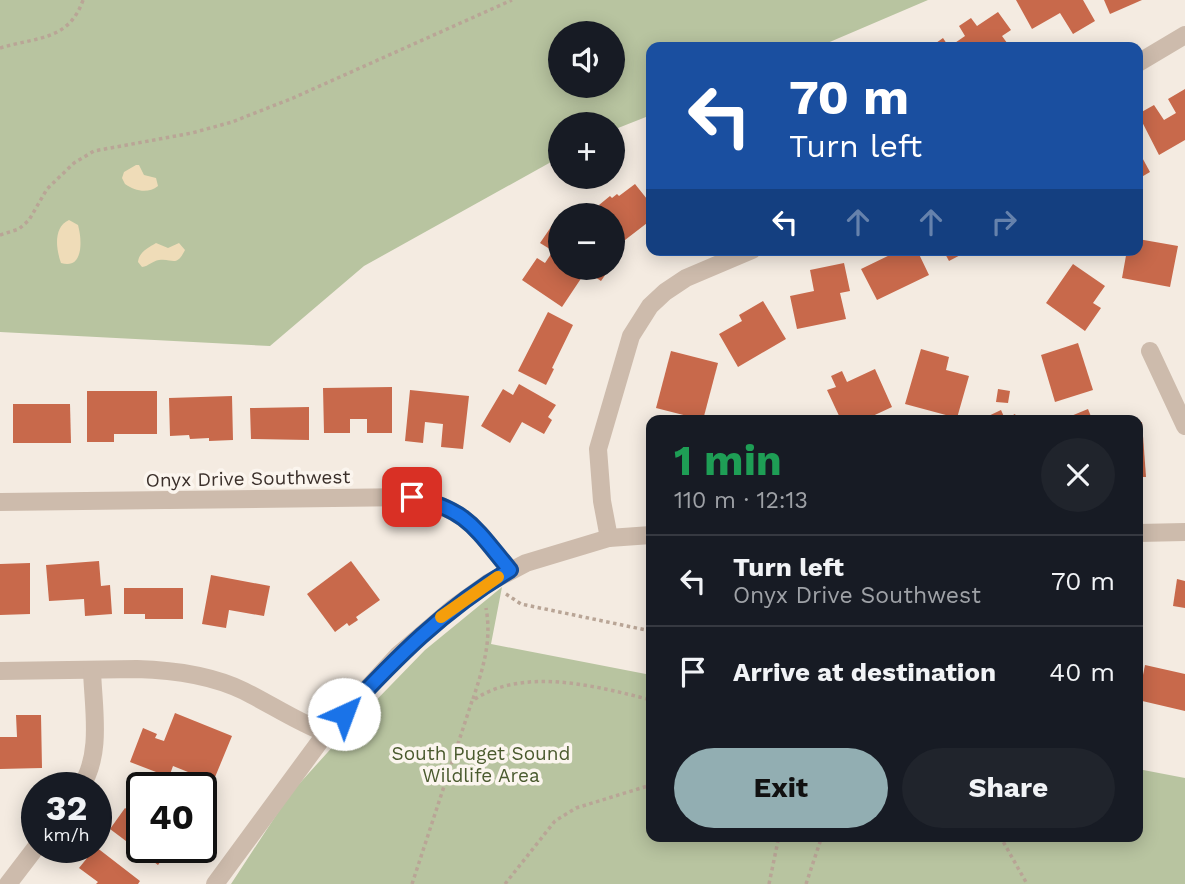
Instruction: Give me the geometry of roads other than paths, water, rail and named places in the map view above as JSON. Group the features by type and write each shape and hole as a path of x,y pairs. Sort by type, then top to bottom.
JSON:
{"street":[{"path":"1143,60 1185,35"},
{"path":"609,538 601,501 598,449 631,336 650,306 665,292 686,278 738,256"},
{"path":"1150,351 1185,425"},
{"name":"Onyx Drive Southwest","path":"0,502 412,497 440,503 462,515 510,570"},
{"path":"1143,533 1185,532"},
{"path":"215,884 327,733 398,655 453,608 510,570 564,550 609,538 646,535"},
{"path":"0,671 159,669 201,676 242,690 298,722 327,733"},
{"path":"88,772 95,746 92,670"},
{"path":"9,884 24,863"}],"park label":[{"name":"South Puget Sound Wildlife Area","path":"481,764"}]}
